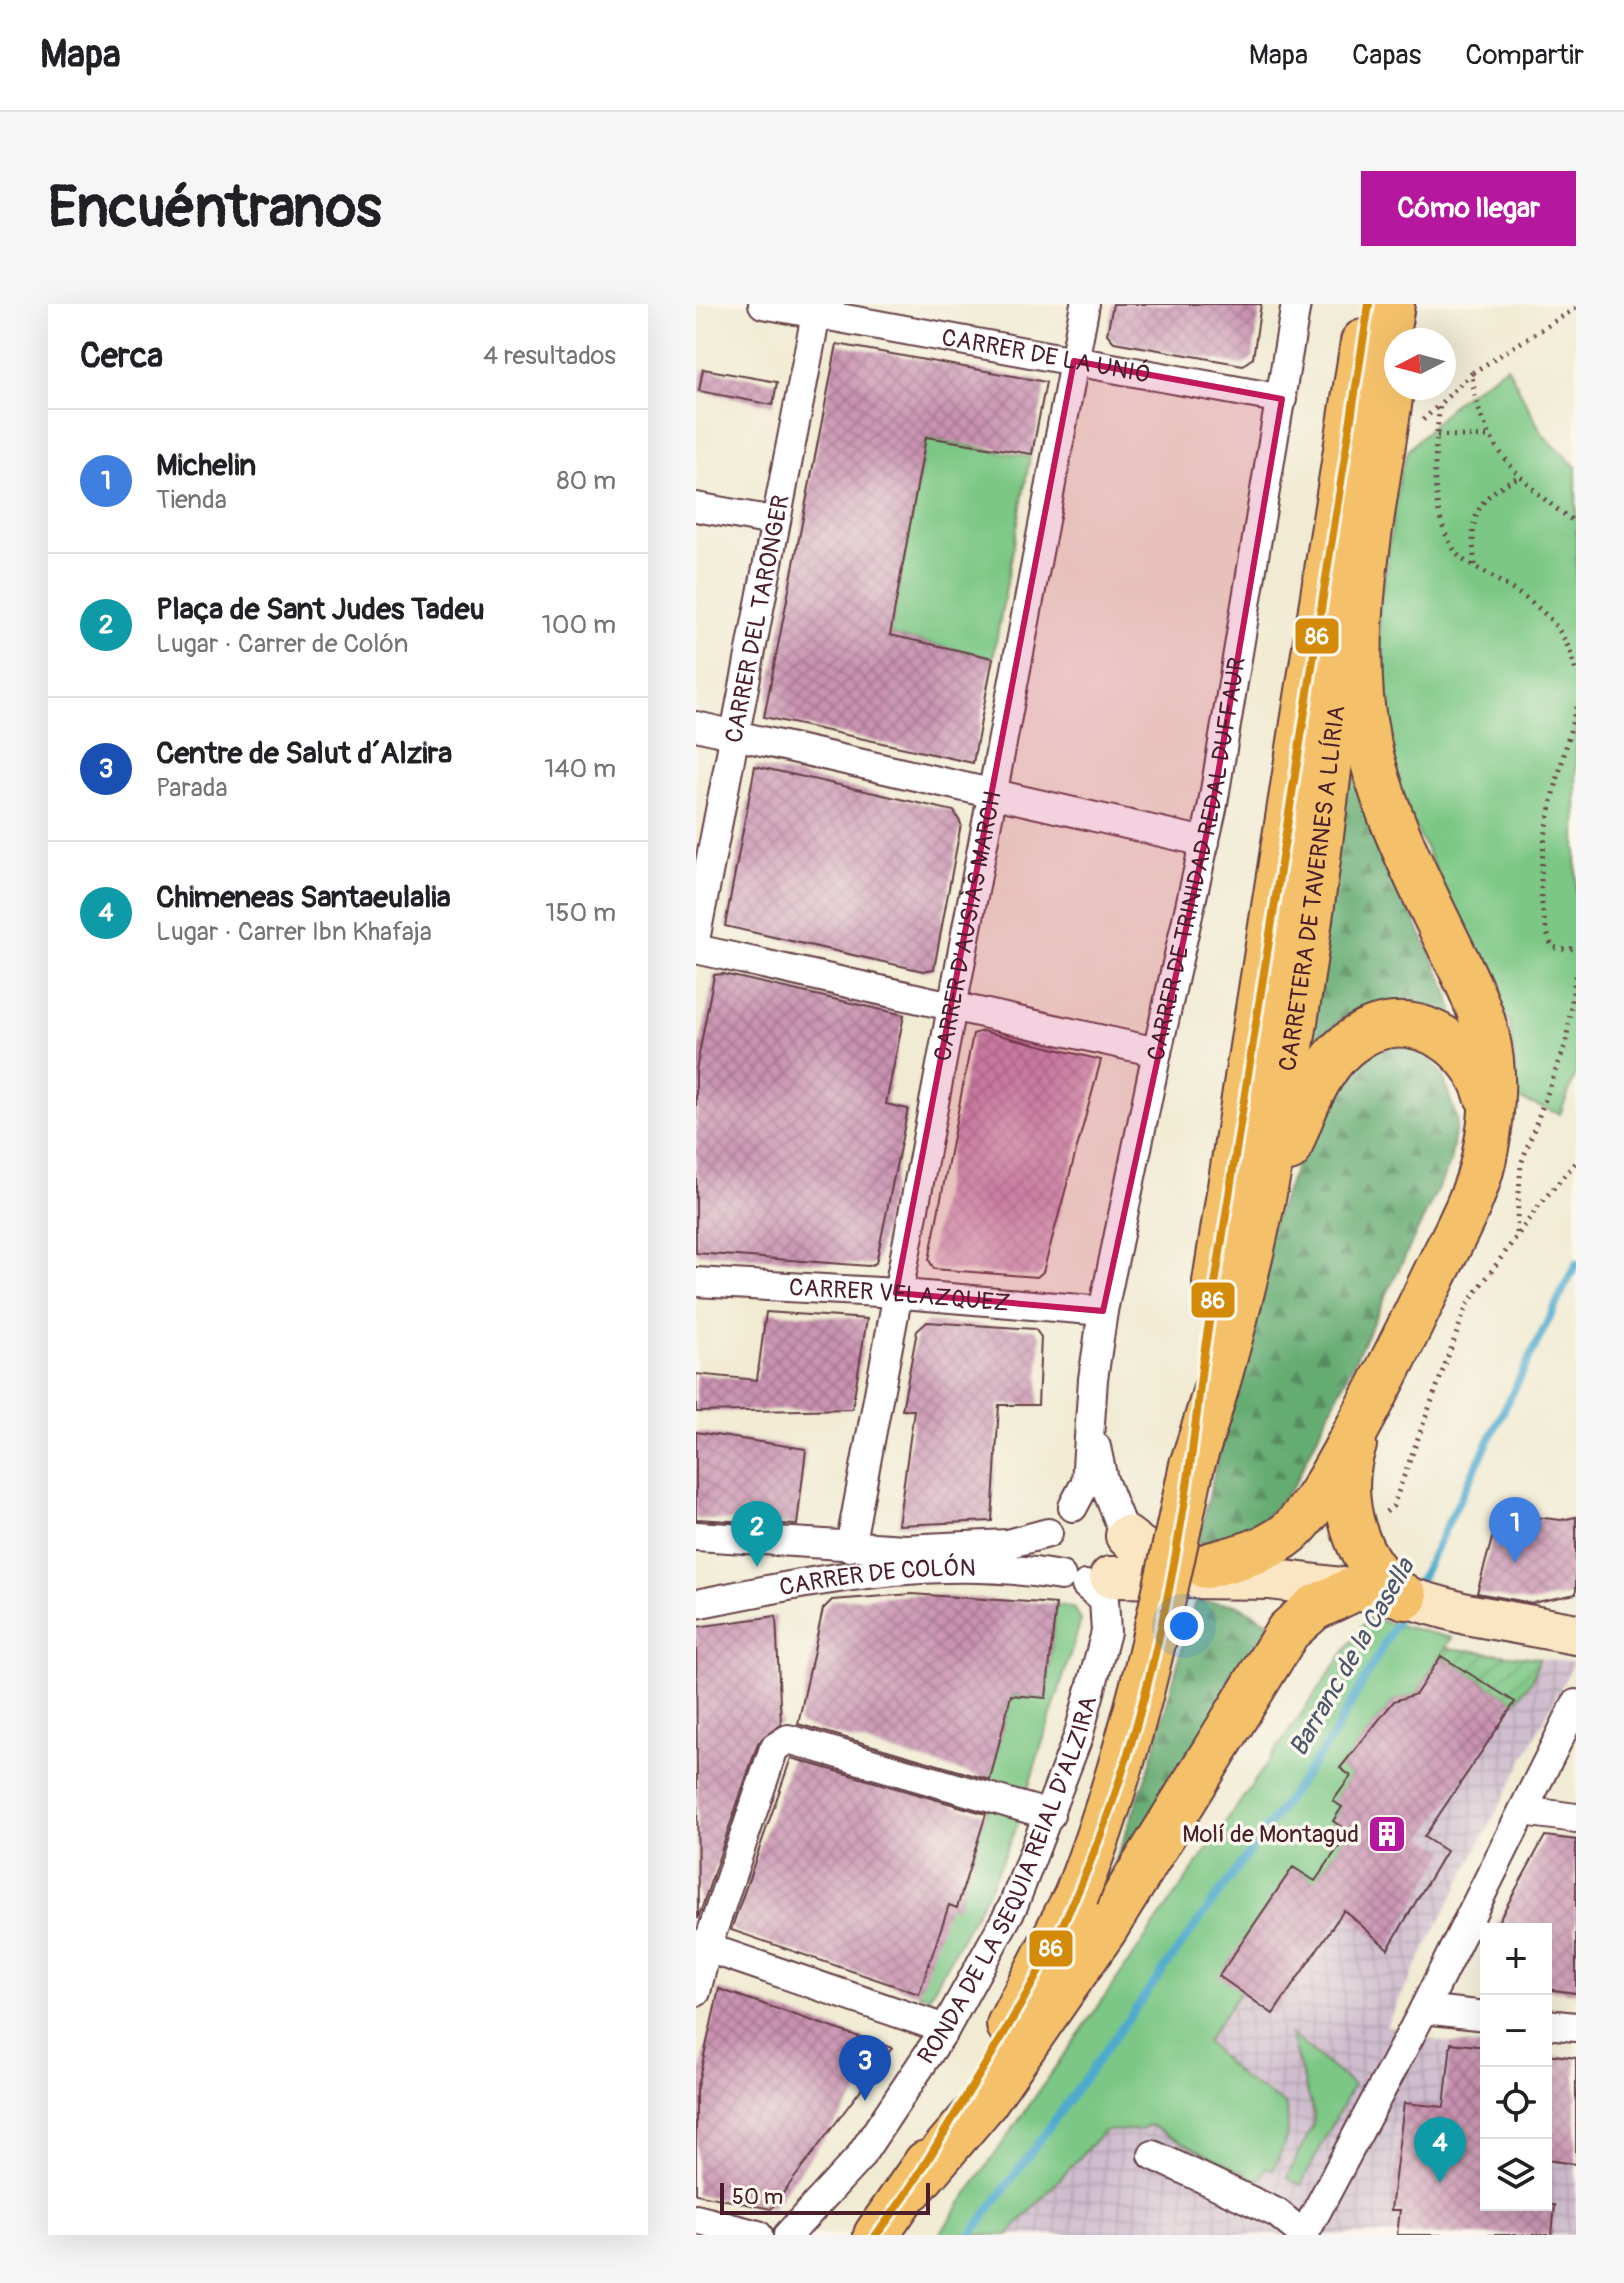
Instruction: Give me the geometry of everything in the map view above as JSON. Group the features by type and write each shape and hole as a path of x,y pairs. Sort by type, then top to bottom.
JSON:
{"main road":[{"name":"CARRETERA DE TAVERNES A LLÍRIA","path":"956,2112 1003,2036 1076,1896 1131,1738 1150,1666 1192,1465 1202,1367 1369,304"},
{"name":"CARRETERA DE TAVERNES A LLÍRIA","path":"1192,1465 1224,1370 1249,1260 1308,933 1350,589 1392,304"},
{"path":"1399,328 1402,304"},
{"path":"1206,1566 1270,1545 1297,1525 1324,1487 1368,1409 1469,1203 1484,1160 1491,1110 1488,1039 1473,993 1412,868 1382,789 1372,762 1361,698 1362,603 1390,400"},
{"path":"1249,1260 1301,1117 1326,1071 1350,1042 1378,1029 1408,1025 1432,1029 1456,1044 1471,1061 1483,1082 1491,1110"},
{"path":"1368,1409 1352,1450 1348,1493 1363,1556 1378,1590"},
{"path":"1123,1529 1143,1549 1269,1579"},
{"path":"1085,1579 1269,1579 1378,1590 1466,1614 1576,1634"},
{"path":"876,2235 985,2102 1105,1929 1288,1631 1314,1608 1378,1590"},
{"path":"912,2188 956,2112"},
{"path":"857,2235 956,2112"}],"street":[{"name":"CARRER DE LA UNIÓ","path":"763,304 817,309 1282,399"},
{"name":"CARRER D'AUSIÀS MARCH","path":"850,1547 1085,304"},
{"name":"CARRER DE TRINIDAD REDAL DUFFAUR","path":"1073,1507 1086,1482 1103,1311 1205,842 1296,304"},
{"name":"CARRER DEL TARONGER","path":"696,935 773,521 817,309"},
{"path":"696,507 773,521"},
{"path":"696,726 1205,842"},
{"path":"696,949 1157,1052"},
{"name":"CARRER VELAZQUEZ","path":"696,1282 896,1293 1103,1311"},
{"name":"CARRER DE TRINIDAD REDAL DUFFAUR","path":"1091,1413 1103,1480 1123,1529"},
{"path":"1099,1506 1123,1529 1125,1555 1085,1579 1047,1552 1048,1533 1057,1517 1073,1507 1099,1506"},
{"path":"696,1536 850,1547 973,1547 1025,1541 1048,1533"},
{"name":"CARRER DE COLÓN","path":"696,1604 884,1569 965,1567 1085,1579"},
{"name":"RONDA DE LA SEQUIA REIAL D'ALZIRA","path":"788,2235 859,2158 945,2029 1013,1906 1078,1737 1106,1632 1104,1600 1085,1579"},
{"path":"1153,2155 1277,2213 1304,2235 1424,2009 1576,1704"},
{"path":"696,1992 701,1946 774,1748 788,1739 1050,1815"},
{"path":"1523,1811 1576,1818"},
{"path":"701,1946 945,2029"},
{"path":"1424,2009 1480,2015"},
{"path":"1552,2025 1576,2027"},
{"path":"696,2219 758,2235"}],"path":[{"path":"1576,308 1472,373 1440,404 1433,467 1439,512 1459,556 1540,607 1570,645 1576,673"},
{"path":"1472,373 1474,397 1487,437 1520,476 1576,523"},
{"path":"1437,435 1487,437"},
{"path":"1475,566 1471,532 1479,507 1493,490 1520,476"},
{"path":"1576,708 1538,876 1542,922 1552,947 1567,950 1576,947"},
{"path":"1516,1236 1521,1164 1566,1043 1576,971"},
{"path":"1383,1516 1393,1506 1418,1444 1467,1305 1516,1236 1576,1162"}],"highlighted area":[{"path":"1074,361 1282,399 1212,809 1103,1311 896,1293"}],"shaded area":[{"path":"1446,1648 1574,1662 1386,2025 1437,2041 1480,2046 1480,2211 1552,2211 1552,2055 1576,2058 1576,2235 1008,2235 1104,2131 1141,2130 1219,1976 1309,1843 1331,1824 1342,1808 1333,1801 1340,1768 1394,1701 1416,1693"}],"green space":[{"path":"1507,366 1543,435 1576,467 1576,1074 1560,1114 1519,1099 1510,1024 1408,812 1380,717 1379,610 1400,474 1408,450 1456,401"},
{"path":"926,438 1030,457 993,658 890,635"},
{"path":"1342,744 1390,867 1447,989 1457,1024 1380,1007 1339,1021 1297,1061"},
{"path":"1392,1044 1429,1055 1444,1079 1457,1120 1450,1164 1294,1485 1263,1519 1242,1531 1198,1544 1268,1236 1321,1103 1353,1061"},
{"path":"1195,1601 1236,1604 1275,1625 1078,1948 1113,1868 1150,1765"},
{"path":"1056,1604 1075,1609 1081,1620 1026,1795 989,1784 1011,1695 1046,1698"},
{"path":"1368,1618 1452,1638 1416,1694 1394,1701 1340,1768 1351,1776 1334,1801 1342,1807 1333,1821 1349,1832 1315,1881 1293,1867 1241,1990 1206,2042 1243,2079 1285,2104 1287,2130 1273,2170 1266,2167 1259,2181 1150,2125 1141,2130 1104,2131 1008,2235 939,2235"},
{"path":"1446,1648 1539,1658 1533,1679 1515,1702 1441,1656"},
{"path":"988,1806 1020,1818 990,1887 929,1997 919,1994 779,1855 957,1907"},
{"path":"1290,2034 1353,2085 1301,2185 1287,2178 1313,2125 1314,2114"}],"building":[{"path":"1113,304 1261,304 1253,358 1243,365 1114,342 1107,334"},
{"path":"837,344 1046,382 1032,454 926,437 890,635 993,658 973,763 764,717"},
{"path":"703,369 777,382 773,405 699,391"},
{"path":"755,766 954,811 961,824 934,969 923,971 725,926"},
{"path":"723,974 904,1015 886,1104 908,1109 876,1263 869,1266 696,1253 696,1070 714,975"},
{"path":"982,1031 1101,1060 1043,1272 1037,1277 934,1269 929,1260 973,1034"},
{"path":"766,1312 867,1319 852,1409 696,1412 696,1374 757,1380"},
{"path":"927,1322 1035,1329 1041,1337 1038,1405 999,1405 992,1521 898,1525 914,1410 902,1410 917,1331"},
{"path":"696,1432 806,1449 797,1525 696,1519"},
{"path":"1499,1513 1561,1520 1576,1517 1576,1594 1532,1603 1477,1593"},
{"path":"912,1594 1056,1604 1046,1698 1011,1695 990,1780 798,1724 823,1609 832,1600"},
{"path":"776,1616 781,1724 758,1743 698,1919 696,1627"},
{"name":"Molí de Montagud","path":"1441,1656 1515,1702 1424,1837 1446,1851 1388,1949 1344,1910 1273,2014 1219,1976 1293,1867 1315,1881 1349,1832 1333,1821 1342,1807 1333,1801 1351,1776 1340,1768 1394,1701 1416,1694"},
{"path":"791,1758 986,1814 957,1908 949,1905 919,1994 731,1930"},
{"path":"1545,1836 1576,1840 1576,1993 1552,1990 1552,1923 1497,1923"},
{"path":"719,1989 892,2048 771,2209 696,2194 696,2091"},
{"path":"1451,2043 1480,2046 1480,2211 1552,2211 1552,2205 1555,2205 1552,2235 1397,2235 1400,2210 1391,2210 1404,2103 1444,2107"},
{"path":"1552,2055 1576,2058 1576,2164 1552,2161"}],"waterway":[{"name":"Barranc de la Casella","path":"1415,1590 1576,1264"},
{"name":"Barranc de la Casella","path":"971,2235 1331,1739 1404,1609"}],"transit line":[{"name":"86","path":"876,2235 923,2168 1010,2024 1051,1948 1101,1834 1142,1703 1159,1636 1185,1501 1202,1367 1369,304"}],"place":[{"name":"Michelin","path":"1515,1563"},
{"name":"Plaça de Sant Judes Tadeu","path":"757,1567"},
{"name":"Molí de Montagud","path":"1387,1834"},
{"name":"Centre de Salut d´Alzira","path":"865,2101"},
{"name":"Chimeneas Santaeulalia","path":"1440,2183"}]}
